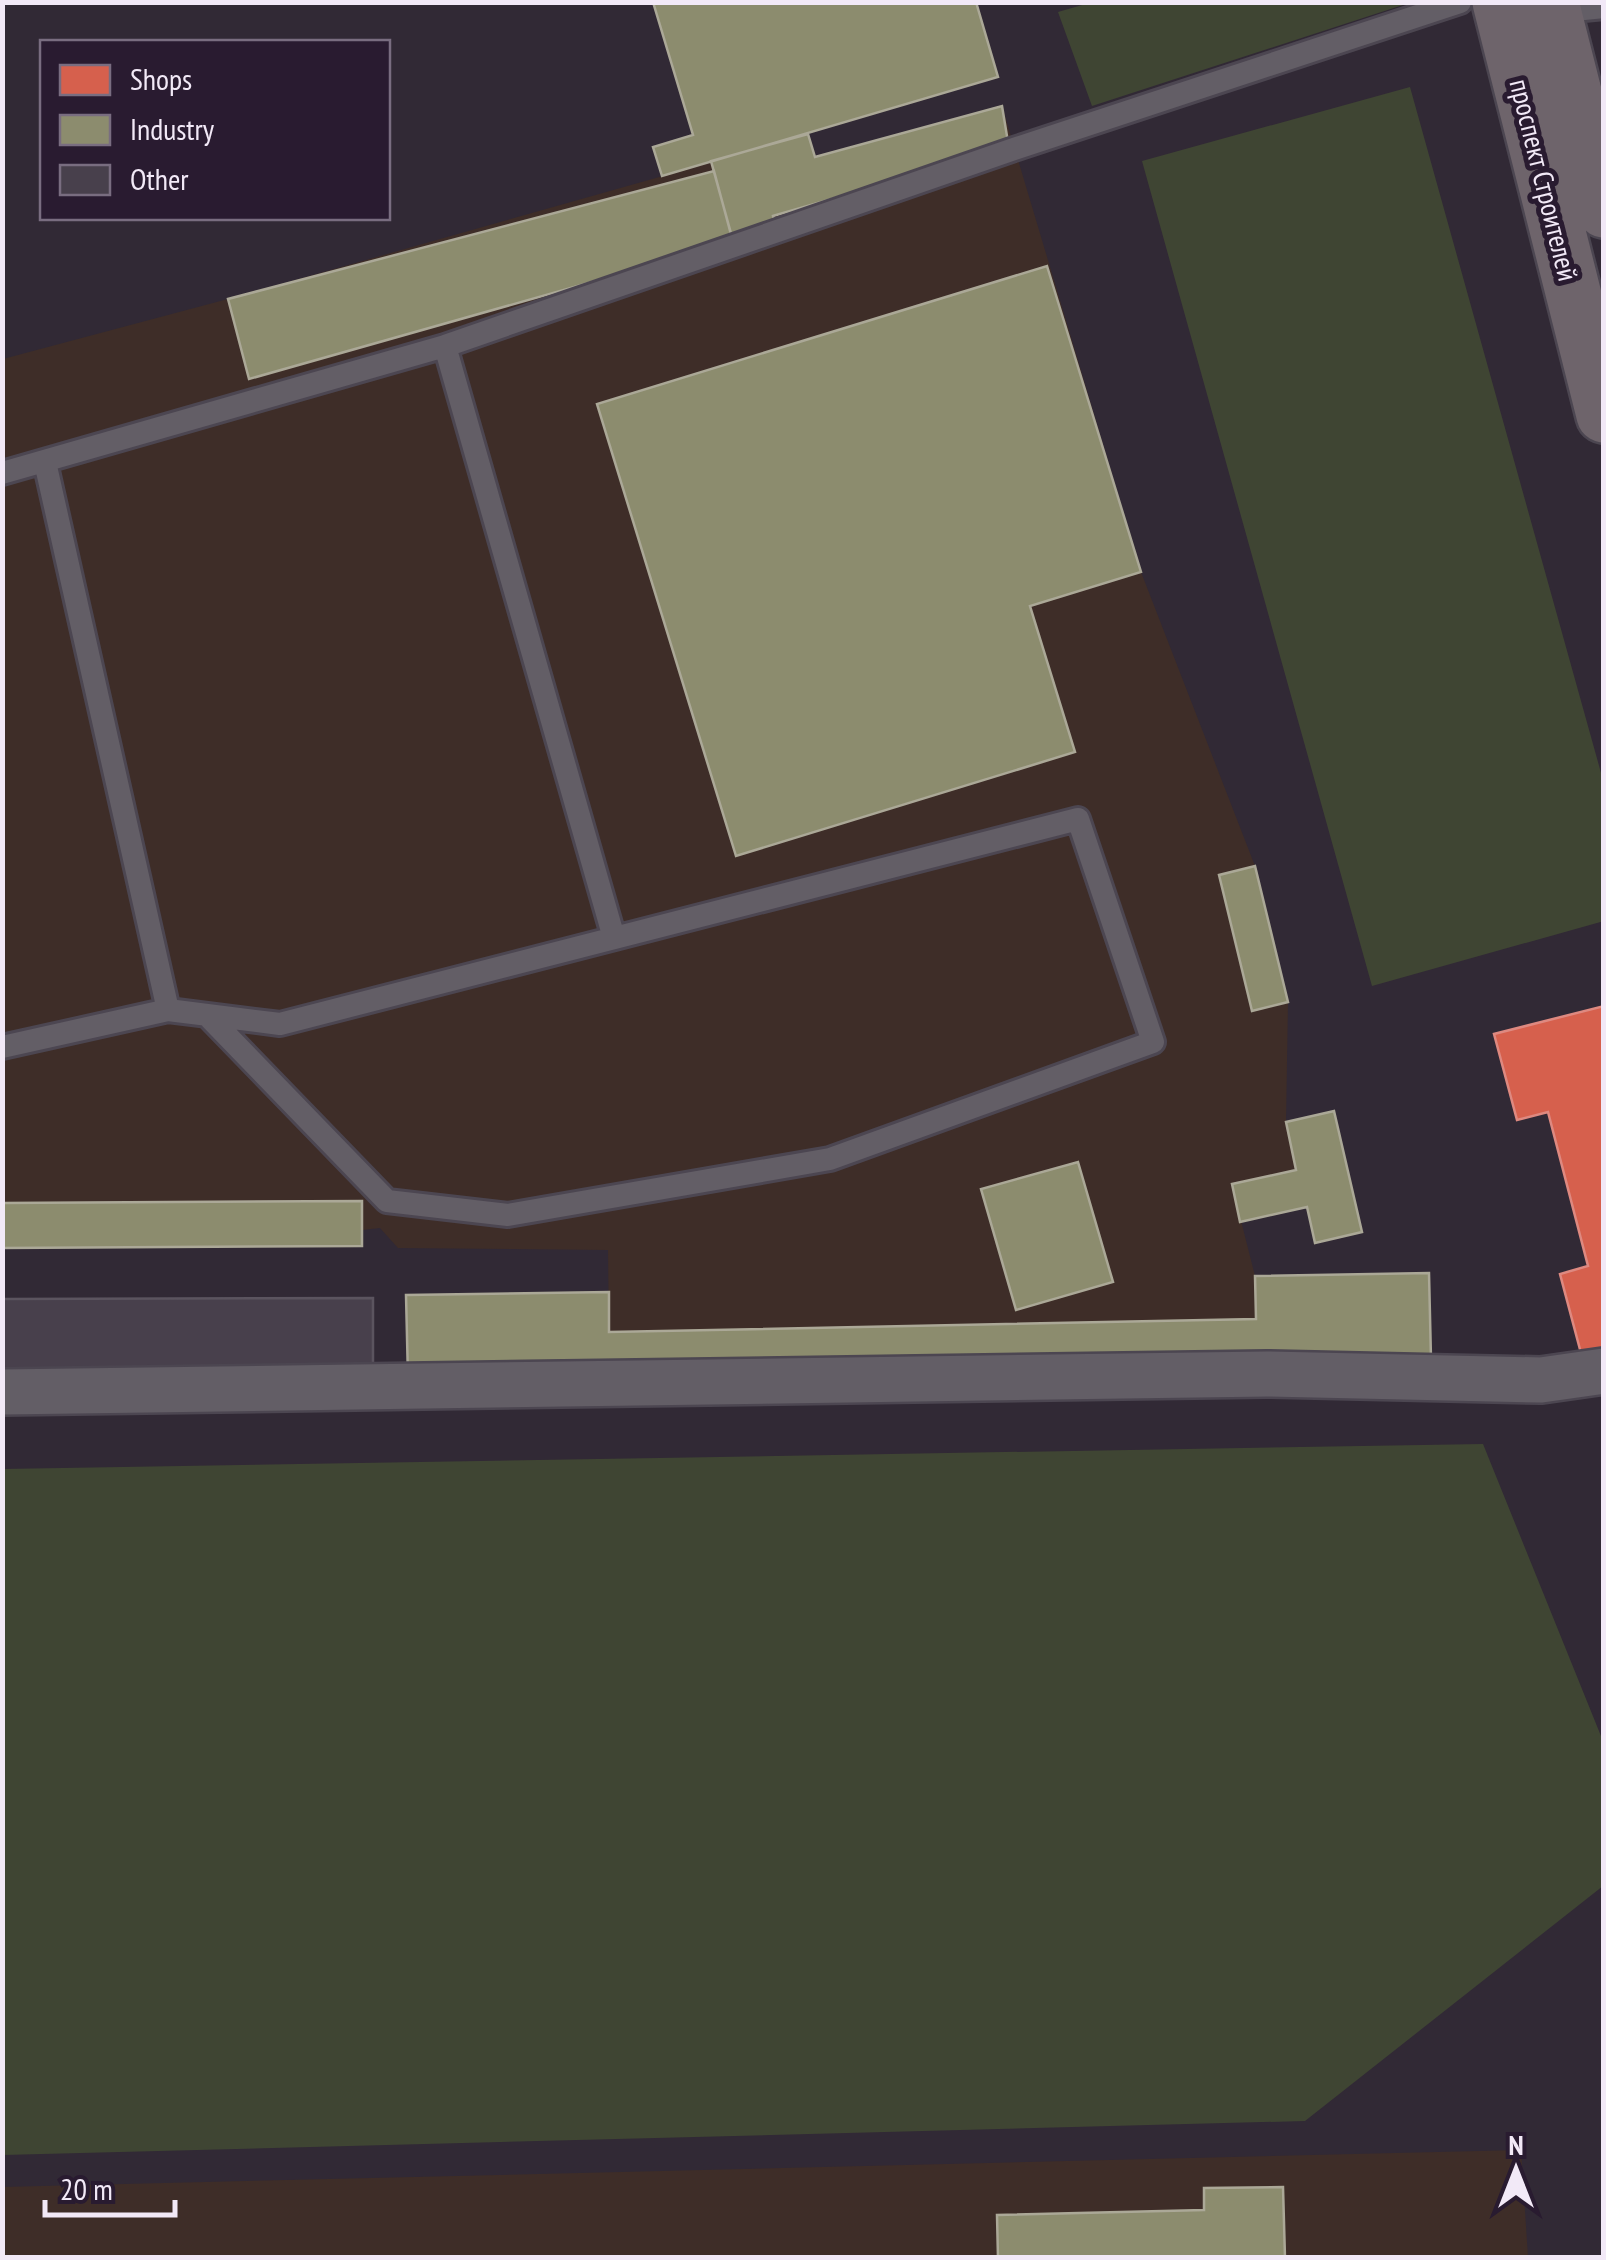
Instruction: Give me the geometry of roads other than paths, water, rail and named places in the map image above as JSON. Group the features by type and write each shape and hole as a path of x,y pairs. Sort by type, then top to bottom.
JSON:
{"main road":[{"name":"проспект Строителей","path":"1500,2 1604,415"},
{"name":"проспект Строителей","path":"1570,7 1604,210"}],"street":[{"path":"2,1392 1267,1374 1540,1380 1604,1371"}],"lane":[{"path":"2,473 445,346 1014,149 1460,2"},
{"path":"445,346 614,938"},
{"path":"44,462 168,1010"},
{"path":"2,1048 168,1010 280,1024 1078,819 1153,1042 830,1159 508,1215 387,1201 207,1015"}]}
